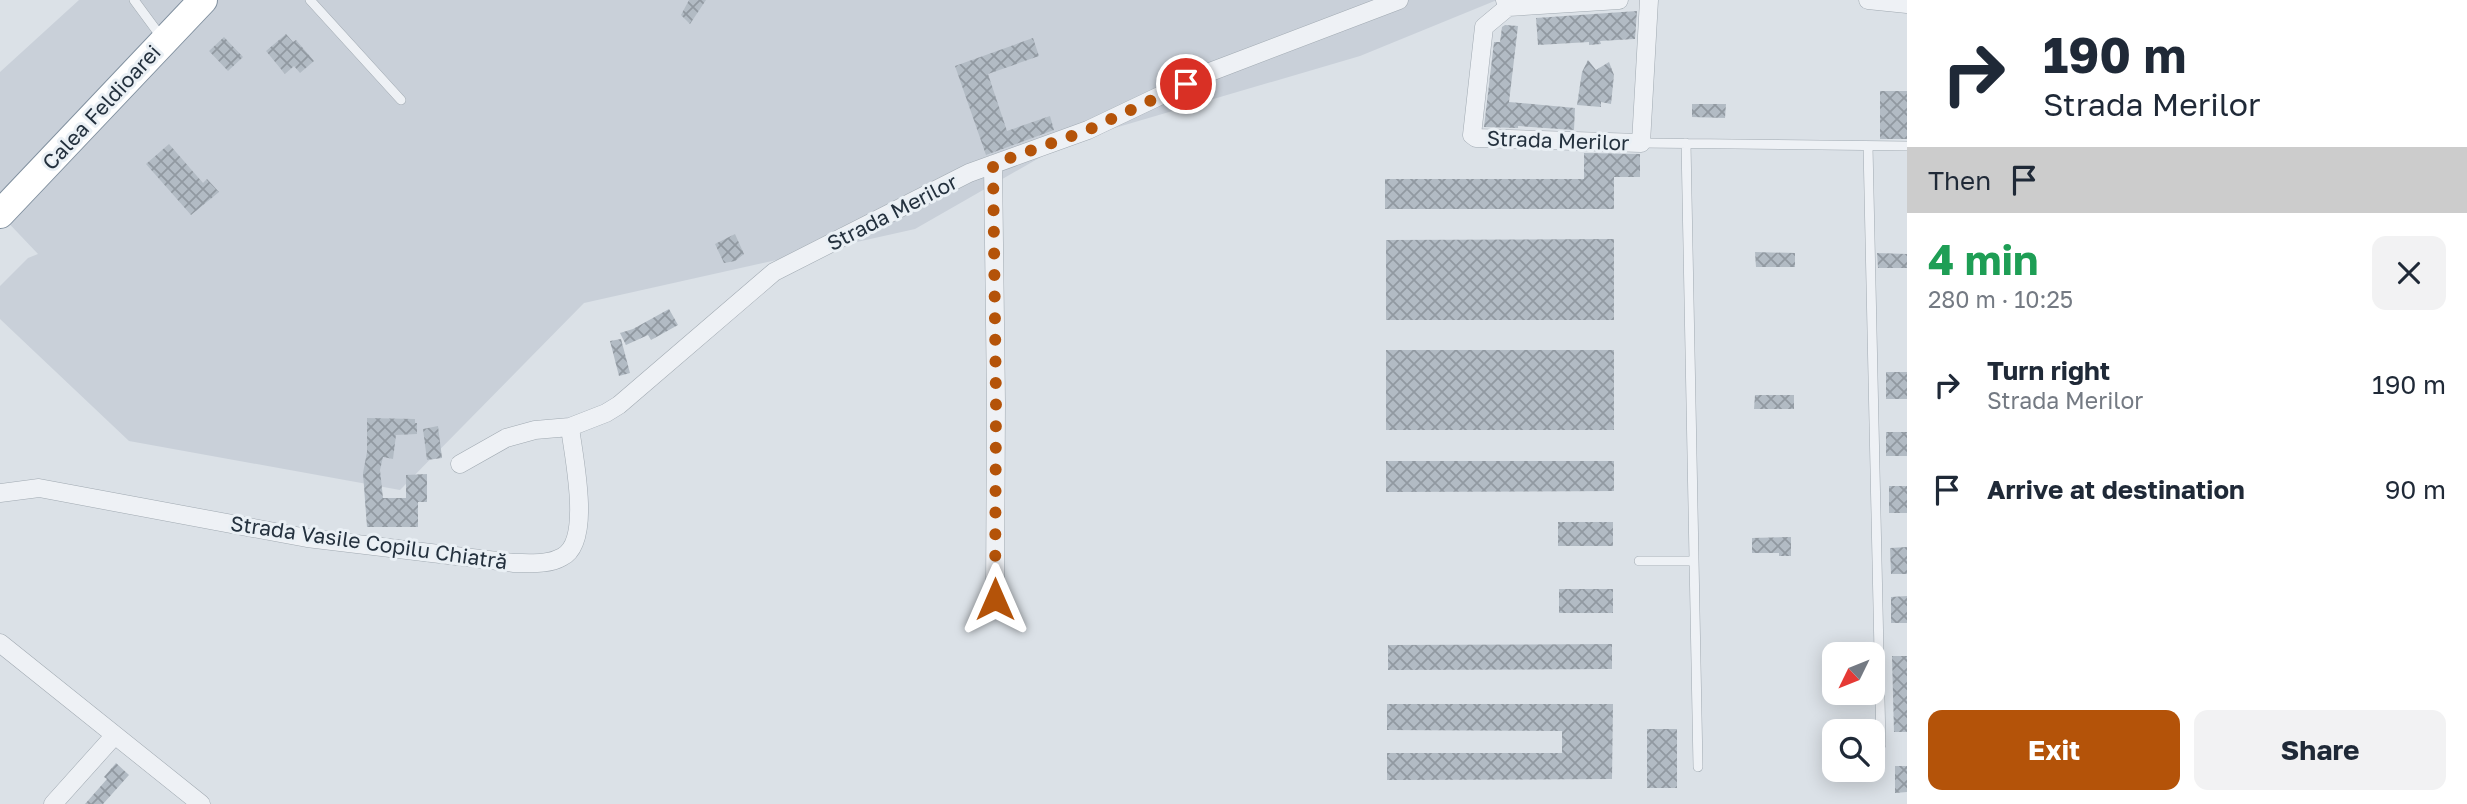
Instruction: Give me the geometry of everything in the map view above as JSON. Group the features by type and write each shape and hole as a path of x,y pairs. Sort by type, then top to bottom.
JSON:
{"highway":[{"name":"Calea Feldioarei","path":"0,214 202,0"}],"street":[{"name":"Strada Merilor","path":"460,464 506,438 535,430 570,426 606,413 619,405 774,272 969,173 1088,130 1210,72 1399,0"},
{"name":"Strada Merilor","path":"1619,0 1506,3 1484,27 1472,135 1476,138 1641,143 1649,0"},
{"path":"1868,0 1907,4"},
{"path":"993,164 995,599"},
{"name":"Strada Vasile Copilu Chiatră","path":"0,492 39,488 307,538 514,563 546,563 565,556 576,540 580,518 570,426"},
{"path":"3,652 201,804"},
{"path":"53,804 114,736"}],"lane":[{"path":"134,0 164,41"},
{"path":"310,0 401,100"},
{"path":"1641,143 1907,146"},
{"path":"1686,144 1698,767"},
{"path":"1868,146 1880,719"},
{"path":"1639,561 1694,561"}],"shaded area":[{"path":"79,0 1497,0 1360,56 1067,142 915,229 584,303 400,490 129,441 0,319 0,286 28,258 38,254 0,214 0,72"}],"building":[{"path":"689,0 706,0 690,24 681,15"},
{"path":"1637,11 1635,39 1600,41 1601,44 1589,45 1589,42 1538,45 1536,18"},
{"path":"1518,26 1509,102 1575,108 1574,130 1518,126 1484,127 1494,42 1500,42 1502,27"},
{"path":"286,34 293,42 296,40 314,61 300,73 294,66 285,74 266,51"},
{"path":"224,37 243,57 228,71 209,51"},
{"path":"1033,38 1039,56 988,74 1007,131 1050,116 1054,130 986,155 955,66"},
{"path":"1588,60 1596,70 1609,62 1614,75 1611,104 1601,102 1601,107 1577,105 1582,72"},
{"path":"1880,91 1907,91 1907,139 1880,139"},
{"path":"1692,104 1726,104 1725,118 1692,117"},
{"path":"169,144 203,183 207,179 219,192 191,215 146,164"},
{"path":"1584,153 1640,154 1640,177 1614,177 1614,209 1385,209 1385,179 1584,179"},
{"path":"735,234 744,254 735,261 724,263 715,244"},
{"path":"1614,239 1614,320 1386,320 1386,240"},
{"path":"1755,252 1795,253 1795,267 1756,267"},
{"path":"1877,253 1907,254 1907,268 1878,268"},
{"path":"669,309 678,325 651,340 648,335 626,345 620,333 633,329"},
{"path":"621,339 630,373 619,376 610,341"},
{"path":"1386,350 1614,350 1614,430 1386,430"},
{"path":"1886,372 1907,372 1907,399 1886,399"},
{"path":"1755,395 1794,395 1794,409 1754,409"},
{"path":"367,418 415,419 417,423 417,434 396,435 393,459 383,457 380,470 383,498 406,498 406,475 427,474 427,502 418,502 418,527 367,527 363,473 367,452"},
{"path":"438,426 442,458 427,460 423,429"},
{"path":"1886,432 1907,432 1907,456 1886,456"},
{"path":"1386,461 1614,461 1614,491 1386,492"},
{"path":"1889,486 1907,486 1907,513 1889,513"},
{"path":"1558,522 1613,522 1613,546 1558,546"},
{"path":"1791,537 1791,556 1752,553 1752,538"},
{"path":"1907,547 1907,574 1891,574 1890,548"},
{"path":"1559,589 1613,589 1613,613 1559,613"},
{"path":"1907,596 1907,623 1891,623 1891,597"},
{"path":"1612,644 1612,669 1388,670 1388,645"},
{"path":"1892,656 1907,656 1907,732 1894,732"},
{"path":"1387,704 1613,704 1612,779 1387,780 1387,753 1562,753 1562,731 1387,730"},
{"path":"1647,729 1677,729 1677,788 1647,788"},
{"path":"116,763 129,775 103,804 85,804 107,779 104,777"},
{"path":"1895,766 1907,766 1907,792 1895,793"}],"route":[{"path":"995,599 993,164 1088,130 1186,84"}]}
